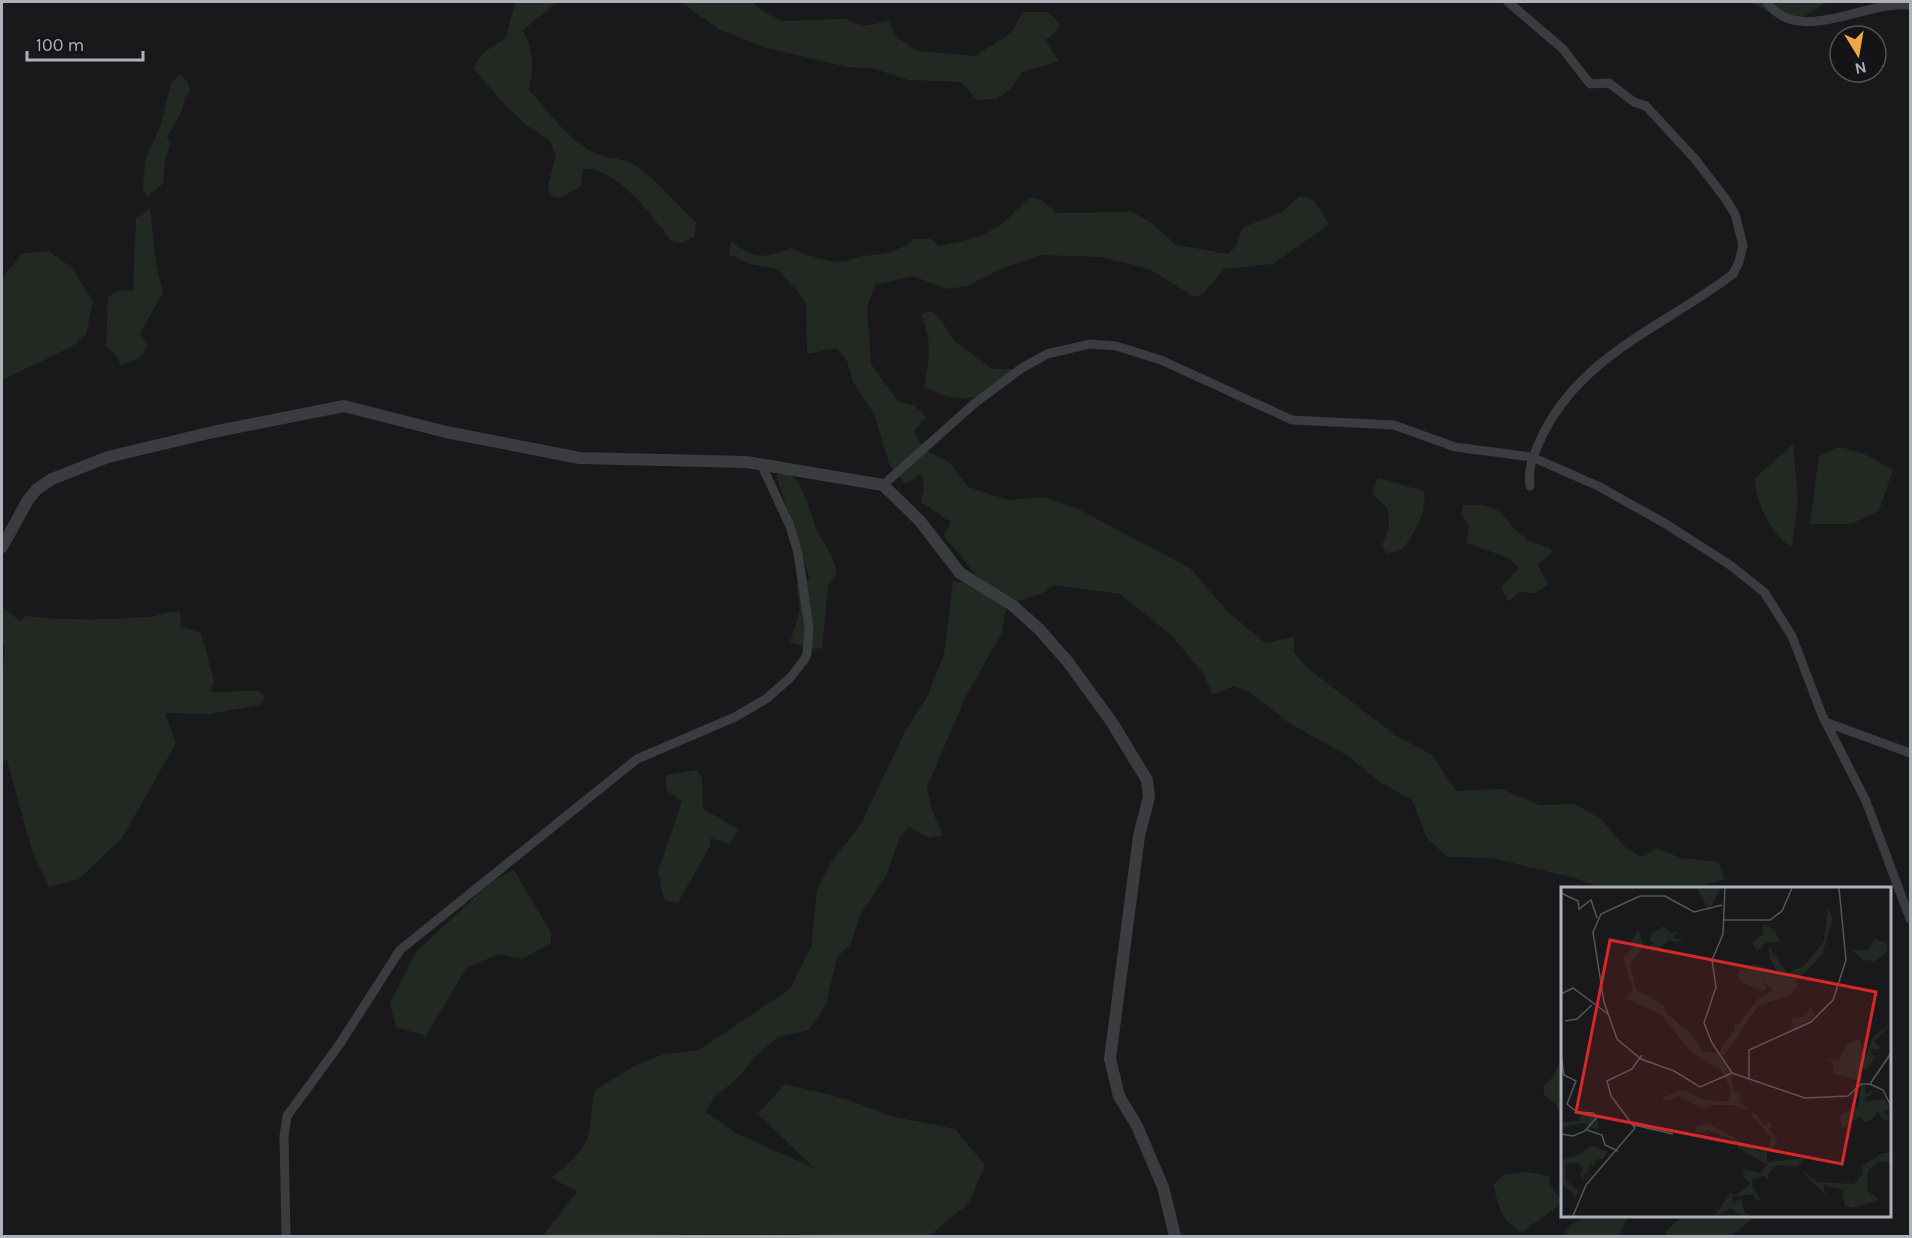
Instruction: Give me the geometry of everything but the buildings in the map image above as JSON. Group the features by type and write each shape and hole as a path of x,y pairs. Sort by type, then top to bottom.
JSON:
{"street":[{"path":"1508,2 1563,49 1590,84 1609,83 1634,102 1646,106 1695,159 1725,198 1741,228 1743,245 1733,274 1582,377 1548,425 1532,457 1528,473 1530,486"},
{"path":"1767,2 1775,12 1797,21 1866,6 1889,3 1911,6"},
{"path":"884,485 975,403 1022,368 1047,354 1090,344 1116,346 1161,360 1292,420 1394,425 1455,447 1532,457 1598,486 1666,524 1751,580 1764,592 1792,636 1825,722 1866,801 1911,919"},
{"path":"2,547 28,500 37,489 52,478 108,457 213,432 344,406 446,432 579,458 664,458 761,464 884,485 920,521 960,573 1012,605 1039,629 1068,662 1111,721 1147,780 1149,797 1139,836 1110,1059 1119,1096 1137,1126 1163,1187 1175,1236"},
{"path":"285,1236 284,1136 287,1116 339,1046 400,950 637,759 735,717 766,699 790,678 804,660 807,654 809,627 798,553 790,526 761,464"},
{"path":"1825,722 1911,753"}],"shaded area":[{"path":"515,2 557,2 523,30 532,59 529,90 561,127 579,143 600,155 631,163 649,175 696,222 694,237 681,243 671,241 633,195 621,184 596,170 583,169 581,186 560,198 550,195 548,185 556,156 550,141 525,124 503,103 473,68 483,53 506,38"},
{"path":"681,2 754,2 758,8 780,21 847,19 863,26 889,21 895,36 917,51 975,56 1011,33 1023,12 1048,12 1060,24 1054,34 1045,40 1059,61 1022,72 1011,88 997,99 977,100 961,82 908,80 872,68 847,67 767,48 720,30"},
{"path":"1751,2 1827,2 1791,24"},
{"path":"180,74 187,81 190,90 185,98 182,111 167,137 170,145 165,159 163,184 147,197 143,188 145,161 161,124 171,83"},
{"path":"1300,196 1313,199 1329,224 1273,264 1224,269 1203,294 1194,297 1149,269 1101,257 1042,255 1005,267 967,286 947,289 913,276 875,285 867,308 871,364 899,402 914,405 926,417 914,431 924,449 949,462 968,487 1008,500 1044,497 1078,509 1190,568 1227,611 1265,643 1294,637 1294,653 1311,671 1397,736 1432,755 1456,791 1501,789 1540,805 1575,804 1600,818 1625,847 1642,857 1657,848 1680,858 1718,862 1725,879 1698,887 1598,887 1575,878 1492,858 1447,857 1427,838 1412,800 1381,783 1348,756 1289,723 1249,692 1234,686 1213,695 1203,673 1171,635 1120,594 1054,585 1042,593 1015,602 978,577 944,536 951,522 921,502 924,489 922,473 905,484 890,466 874,414 853,382 847,361 837,348 807,354 806,304 796,289 777,269 750,264 729,254 731,241 753,254 774,254 791,248 818,258 839,262 894,251 914,239 931,239 939,246 969,240 989,232 1008,219 1030,197 1041,200 1057,213 1132,212 1150,222 1176,245 1228,254 1237,245 1242,228 1282,212"},
{"path":"150,208 156,263 163,293 140,333 147,344 142,356 121,366 117,356 106,346 108,297 119,290 133,291 136,218"},
{"path":"49,251 72,268 93,301 86,335 71,347 2,380 2,278 23,253"},
{"path":"931,311 941,320 954,341 993,369 1011,369 1013,377 991,391 970,398 948,397 924,386 929,350 925,323 921,314"},
{"path":"1793,444 1798,501 1792,547 1777,535 1766,517 1758,497 1755,478"},
{"path":"1839,447 1864,454 1893,470 1879,511 1851,524 1810,524 1819,456"},
{"path":"787,471 798,482 837,573 828,586 822,648 811,650 790,642 800,610 796,584 810,579 776,475"},
{"path":"1378,478 1424,491 1422,515 1412,535 1403,549 1387,554 1382,545 1389,528 1388,509 1372,493"},
{"path":"1463,505 1483,505 1501,512 1514,529 1529,541 1550,548 1552,552 1538,565 1548,585 1535,593 1520,592 1508,601 1501,587 1519,568 1509,558 1466,543 1469,526 1462,515"},
{"path":"953,581 969,584 1006,608 1002,633 966,696 927,787 932,810 943,835 929,838 909,827 900,837 886,876 860,915 851,944 837,957 826,1004 809,1030 778,1037 756,1056 736,1080 714,1097 706,1112 736,1133 814,1168 758,1114 785,1084 846,1099 891,1116 955,1129 985,1165 969,1203 929,1236 739,1234 543,1236 577,1191 551,1178 574,1158 587,1139 595,1090 638,1064 664,1054 699,1050 790,989 811,947 817,890 831,862 861,824 905,731 927,697 944,654"},
{"path":"2,607 20,621 26,616 55,619 99,619 149,617 180,612 181,627 201,633 214,681 211,692 258,691 265,696 261,705 209,714 165,713 176,743 122,838 79,879 49,887 33,854 7,760 2,761 2,678 5,647 2,643"},
{"path":"696,770 702,778 703,809 738,829 730,844 711,838 710,846 678,903 664,900 658,871 682,801 666,790 666,775"},
{"path":"514,870 551,933 551,943 522,959 499,954 466,968 426,1036 396,1027 390,1003 416,952 491,882"},
{"path":"1561,1061 1561,1118 1556,1104 1545,1096 1543,1086 1551,1079"},
{"path":"1527,1172 1549,1176 1550,1186 1561,1202 1522,1232 1510,1224 1499,1206 1493,1185 1503,1175"},
{"path":"1584,1217 1627,1218 1619,1236 1563,1236 1570,1226"},
{"path":"1682,1217 1755,1217 1731,1236 1665,1236 1667,1230"}]}
